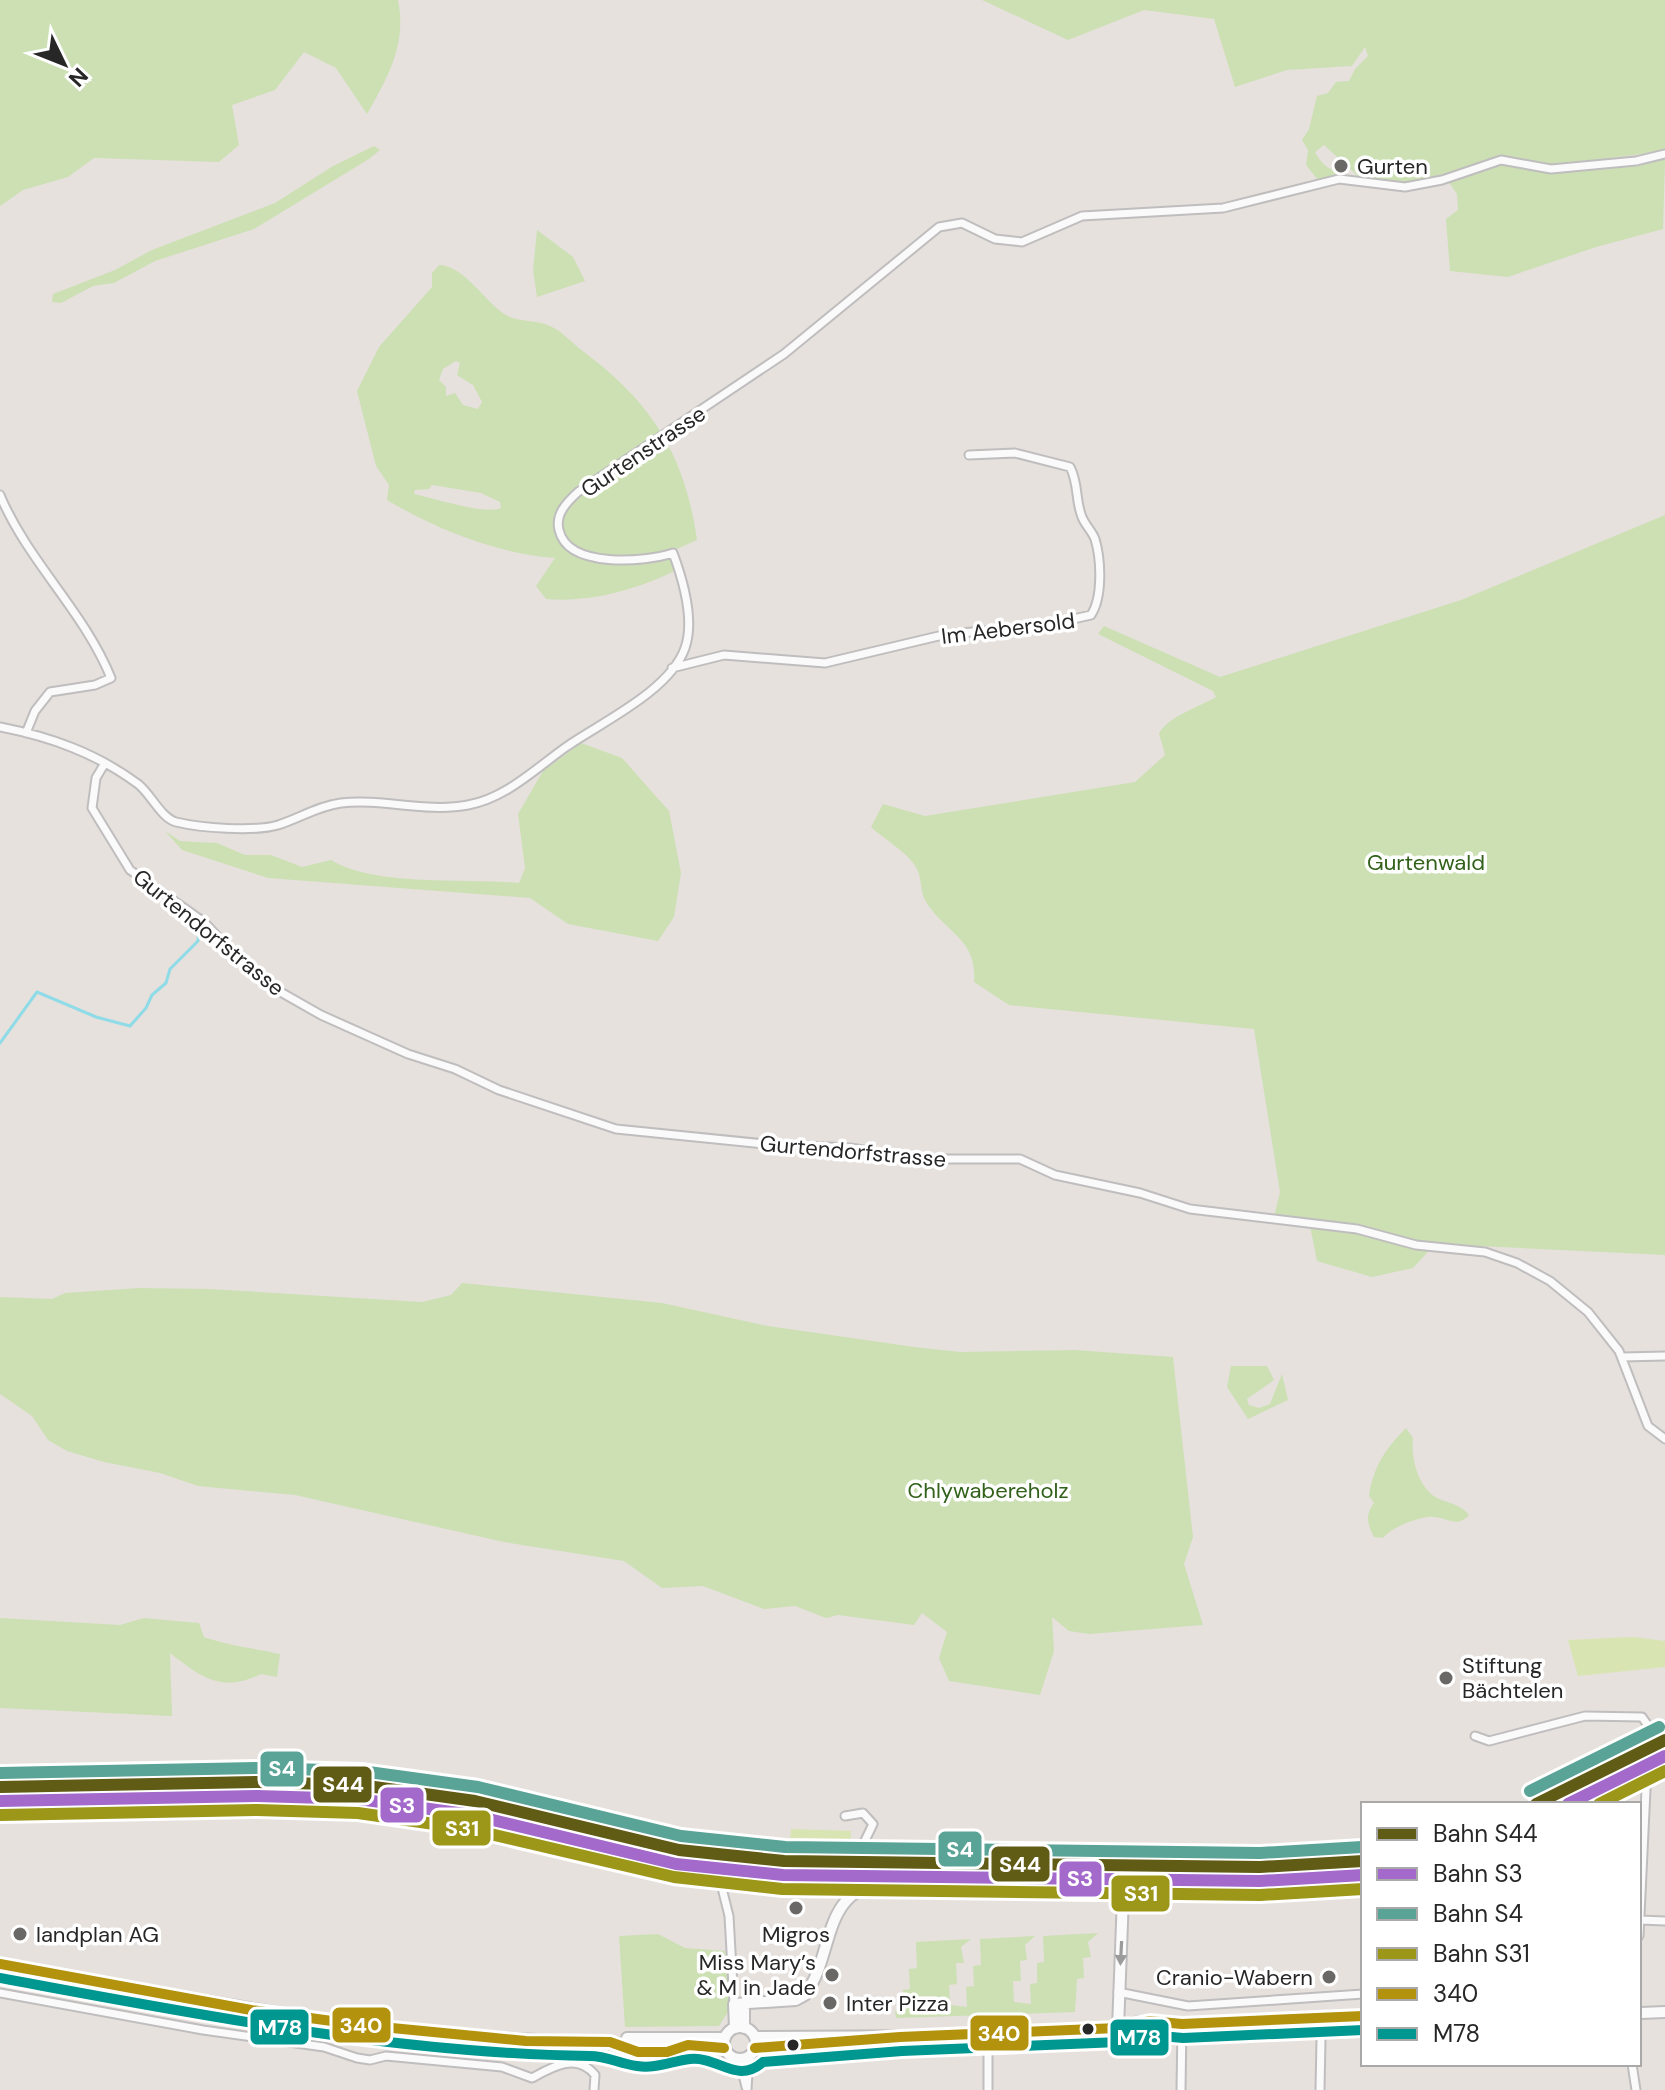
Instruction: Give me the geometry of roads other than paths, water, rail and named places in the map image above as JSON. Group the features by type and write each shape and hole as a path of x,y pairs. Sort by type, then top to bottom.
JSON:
{"main road":[{"path":"750,2050 740,2028 739,2004 804,1997 840,1910 863,1887 889,1881 1110,1881 1123,1897 1118,2028"},
{"path":"0,1964 251,2010 361,2025 526,2041 724,2043 740,2028"},
{"path":"1641,2013 1665,2012"},
{"path":"724,2043 730,2056 750,2050 900,2037 1118,2028 1164,2030 1182,2024 1361,2016"}],"street":[{"name":"Gurtenstrasse","path":"0,727 70,745 105,763 148,792 167,817 179,823 255,829 283,824 320,807 342,803 467,805 504,792 566,747 621,714 670,669 686,647 688,626 683,584 673,553 651,558 608,559 578,552 560,533 559,520 565,506 578,492 784,354 939,227 962,223 995,239 1022,242 1082,216 1223,208 1339,179 1405,187 1442,180 1501,160 1551,169 1636,161 1665,154"},
{"name":"Im Aebersold","path":"670,669 724,655 825,663 933,636 1038,627 1091,615 1097,600 1098,554 1094,538 1081,515 1078,481 1070,467 1015,453 969,455"},
{"path":"0,495 21,539 80,622 111,678 98,684 50,692 35,711 26,733"},
{"name":"Gurtendorfstrasse","path":"105,763 96,778 92,808 103,830 142,880 204,922 245,966 283,994 334,1021 499,1090 616,1129 765,1144 850,1148 921,1159 1020,1159 1055,1175 1140,1193 1201,1211 1357,1229 1416,1245 1485,1252 1517,1263 1550,1281 1588,1312 1622,1357 1644,1418 1655,1433 1665,1439"},
{"path":"1622,1357 1665,1356"},
{"path":"1475,1736 1489,1741 1585,1716 1642,1717 1649,1727 1641,1899"},
{"path":"845,1816 863,1813 873,1824 859,1853 863,1887"},
{"path":"716,1864 729,1916 739,2004"},
{"path":"1641,1920 1665,1921"},
{"path":"1118,1992 1188,2006 1361,1994"},
{"path":"0,1993 203,2030 324,2047 370,2060 386,2056 502,2067 532,2078 559,2063 583,2064 595,2075 594,2090"},
{"path":"1181,2090 1182,2024"},
{"path":"1320,2090 1321,2039"},
{"path":"746,2089 750,2050"},
{"path":"988,2054 988,2090"},
{"path":"1632,2066 1636,2090"}],"waterway":[{"path":"0,1043 37,992 96,1017 130,1026 146,1008 152,995 166,983 170,969 198,941 199,929"}],"rail line":[{"name":"S4","path":"1530,1791 1659,1727"},
{"name":"S44","path":"1540,1802 1665,1740"},
{"name":"S3","path":"1572,1802 1665,1756"},
{"name":"S4","path":"0,1773 257,1768 361,1771 478,1787 681,1836 785,1847 1260,1853 1361,1847"},
{"name":"S31","path":"1603,1802 1665,1771"},
{"name":"S44","path":"0,1787 257,1782 360,1785 475,1801 679,1850 784,1861 1260,1867 1361,1861"},
{"name":"S3","path":"0,1801 257,1796 359,1799 472,1815 676,1864 783,1875 1260,1881 1361,1875"},
{"name":"S31","path":"0,1815 257,1810 358,1813 469,1829 674,1877 782,1889 1260,1895 1361,1889"}],"place":[{"name":"Gurten","path":"1341,166"},
{"name":"Stiftung Bächtelen","path":"1446,1678"},
{"name":"Migros","path":"796,1908"},
{"name":"landplan AG","path":"20,1934"},
{"name":"Miss Mary’s & M in Jade","path":"832,1975"},
{"name":"Cranio-Wabern","path":"1329,1977"},
{"name":"Inter Pizza","path":"830,2003"}],"park label":[{"name":"Gurtenwald","path":"1426,862"},
{"name":"Chlywabereholz","path":"988,1490"}]}
